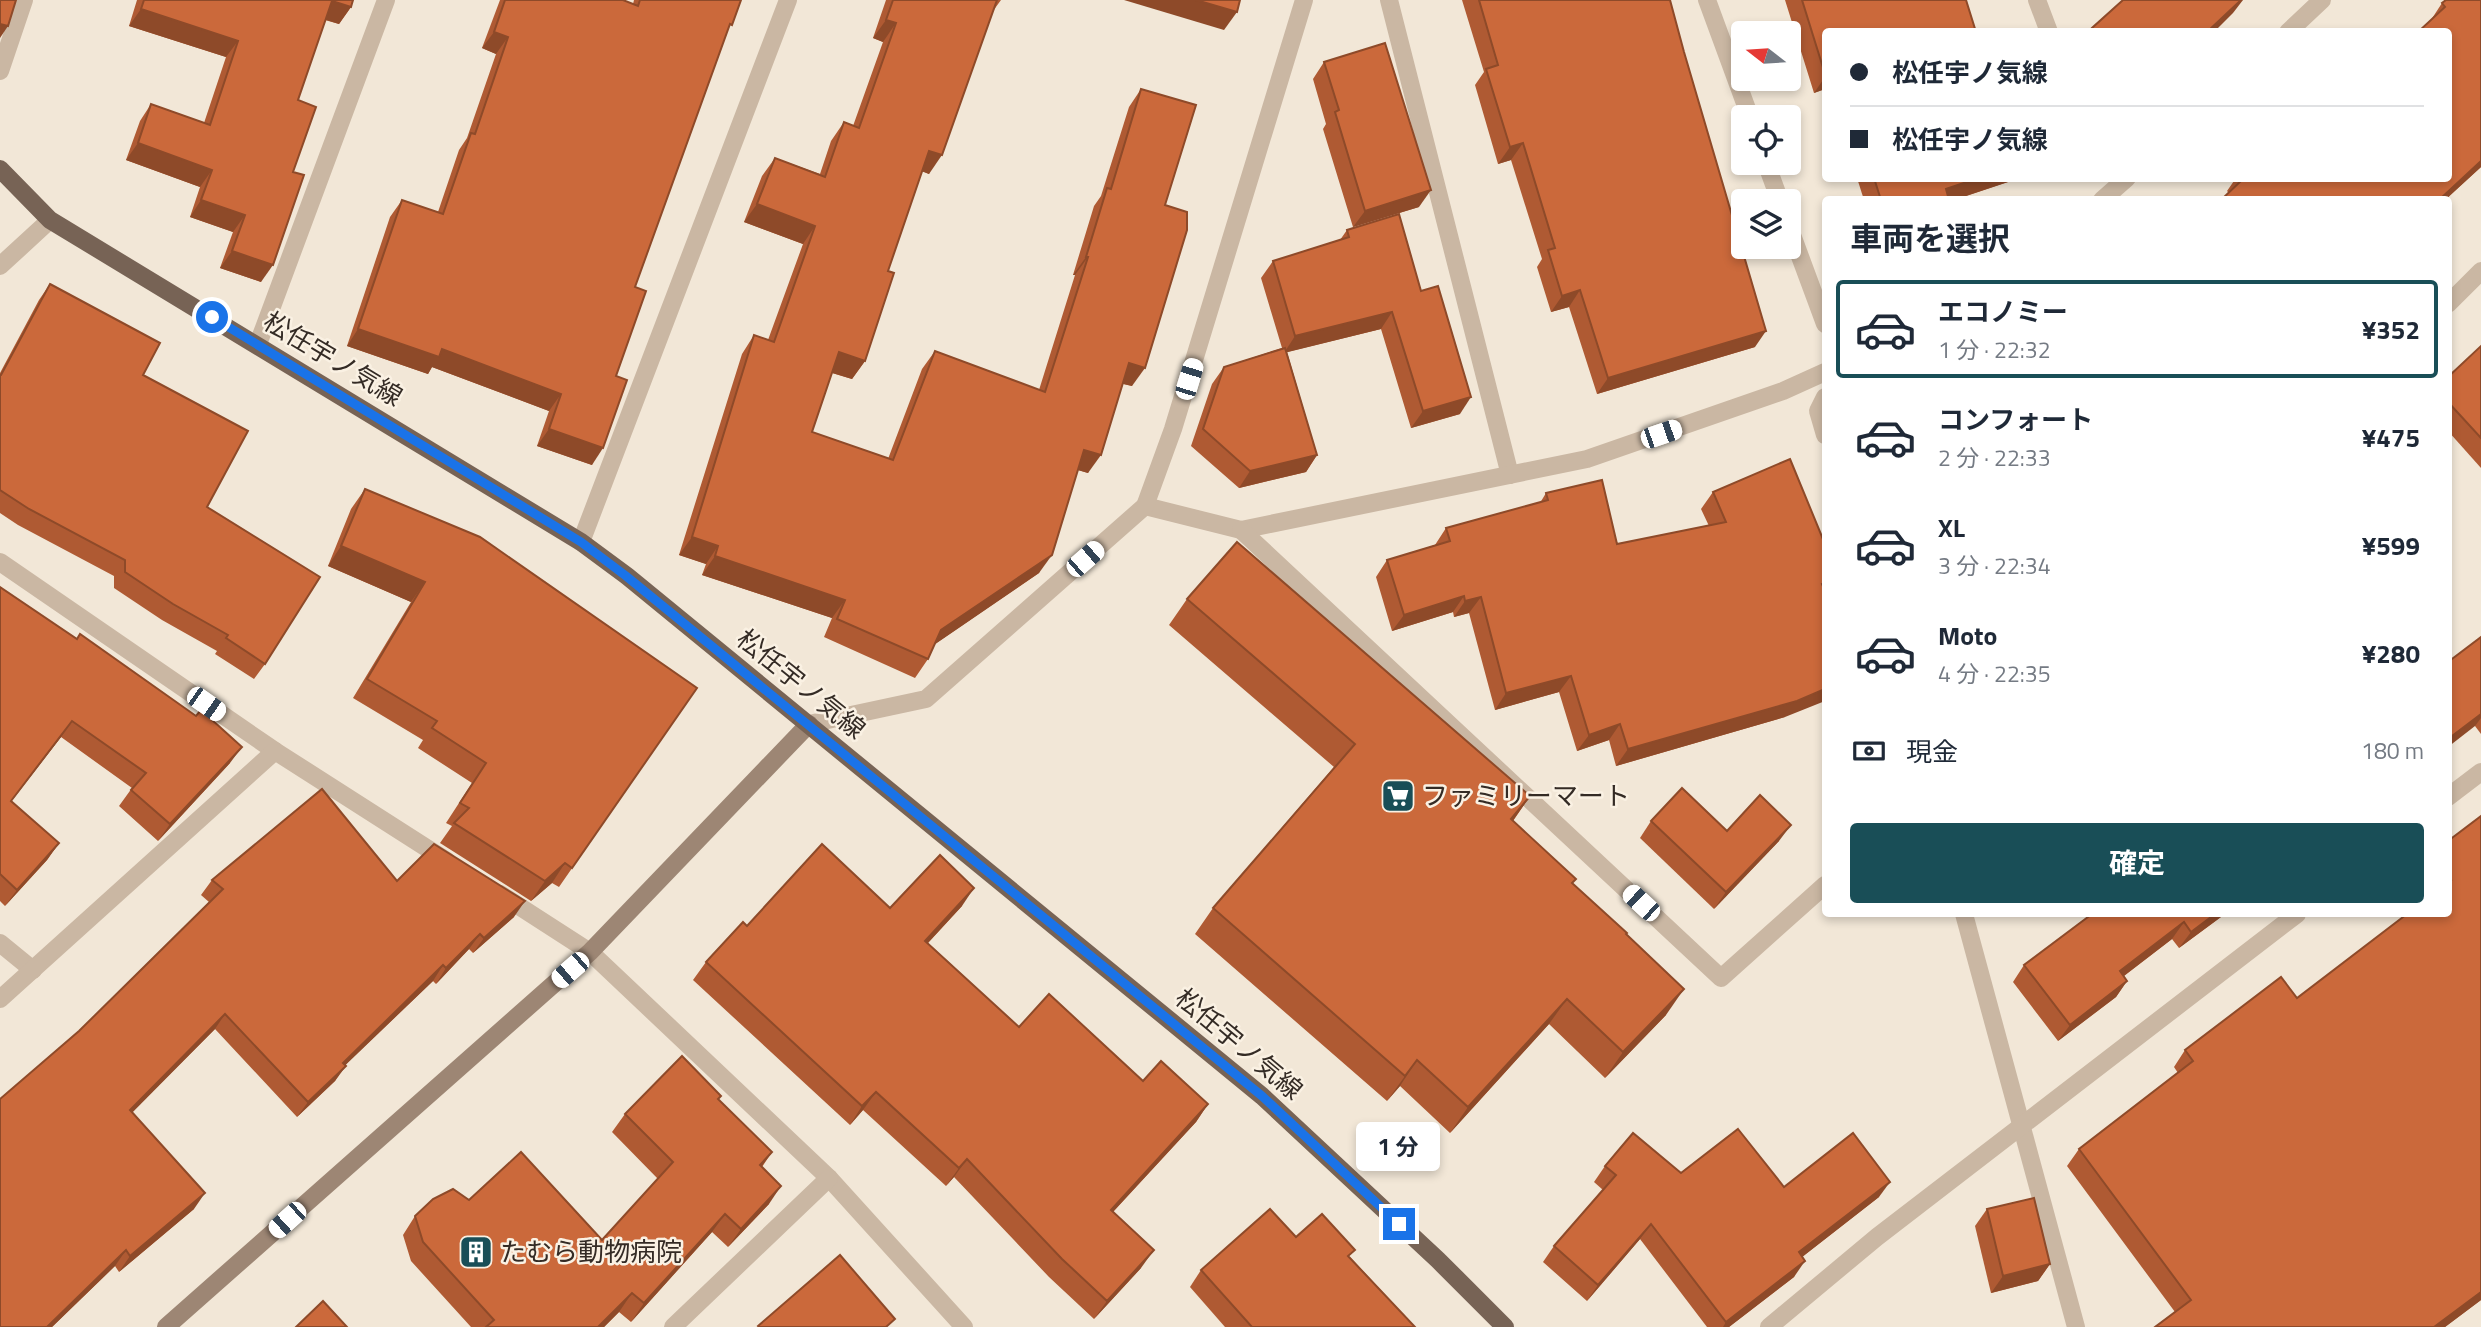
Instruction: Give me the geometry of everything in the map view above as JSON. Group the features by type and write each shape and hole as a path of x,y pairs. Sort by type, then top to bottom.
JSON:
{"main road":[{"name":"松任宇ノ気線","path":"0,169 50,220 581,542 626,576 1262,1096 1438,1260 1505,1327"}],"street":[{"path":"0,71 24,0"},
{"path":"258,344 386,0"},
{"path":"581,542 788,0"},
{"path":"166,1327 590,952 810,724 926,699 1145,506 1173,429 1304,0"},
{"path":"1389,0 1510,475"},
{"path":"1707,0 1746,105"},
{"path":"2037,0 2048,28"},
{"path":"2292,28 2322,0"},
{"path":"2105,191 2120,182"},
{"path":"0,266 50,220"},
{"path":"1801,258 1822,316"},
{"path":"2452,300 2481,271"},
{"path":"1145,506 1241,530 1587,459 1783,391 1822,373"},
{"path":"1822,403 1818,411 1822,425"},
{"path":"1241,530 1721,978 1822,888"},
{"path":"0,562 275,751 461,870"},
{"path":"0,999 275,751"},
{"path":"2452,794 2481,772"},
{"path":"485,885 590,952 830,1178 964,1327"},
{"path":"1965,917 2076,1327"},
{"path":"1769,1327 1877,1237 2293,917"},
{"path":"0,943 33,970"},
{"path":"673,1327 830,1178"}],"building":[{"path":"0,0 16,0 8,26 0,24"},
{"path":"144,0 353,0 351,7 332,1 298,100 316,107 293,172 304,175 273,265 232,251 245,215 201,200 212,170 138,143 151,104 210,125 238,41 141,9"},
{"path":"505,0 623,0 638,6 640,0 741,0 635,287 646,291 616,376 627,380 603,448 549,429 561,394 442,349 439,357 358,329 402,200 443,214 471,133 475,134 508,37 494,32"},
{"path":"893,0 997,0 942,155 929,151 888,271 894,273 865,361 839,352 812,432 893,460 935,351 1045,392 1107,188 1111,189 1141,89 1196,105 1165,205 1187,212 1187,230 1145,368 1129,363 1101,455 1084,450 1052,555 941,630 928,659 837,619 845,600 715,556 718,546 692,537 754,335 774,342 815,226 757,204 775,158 825,177 844,122 859,128 896,23 886,20"},
{"path":"1196,0 1240,0 1237,12"},
{"path":"1479,0 1670,0 1731,212 1731,259 1745,259 1766,331 1608,378 1580,290 1562,296 1548,250 1555,248 1523,143 1510,147 1486,69 1498,65"},
{"path":"1802,0 1966,0 1975,28 1822,28 1822,64"},
{"path":"2123,0 2241,0 2211,28 2092,28"},
{"path":"2446,0 2481,0 2481,161 2443,196 2225,196 2240,182 2452,182 2452,28 2422,28 2445,7 2442,3"},
{"path":"1385,43 1431,190 1365,211 1335,112 1339,110 1324,62"},
{"path":"1875,182 1967,182 1946,189 1948,196 1880,196"},
{"path":"1399,214 1421,291 1438,286 1471,397 1423,411 1392,312 1295,336 1273,261 1349,237 1347,230"},
{"path":"50,284 160,343 143,375 248,431 207,507 320,577 265,664 226,638 228,635 173,604 125,572 125,560 29,509 0,490 0,375"},
{"path":"2481,346 2481,438 2452,406 2452,373"},
{"path":"1285,348 1317,455 1250,471 1203,429 1224,367"},
{"path":"1790,459 1822,537 1822,690 1797,701 1628,749 1620,724 1589,735 1571,676 1506,693 1481,597 1465,601 1464,596 1404,615 1387,560 1450,541 1446,528 1548,500 1546,493 1602,480 1617,544 1726,522 1713,492"},
{"path":"365,489 480,537 697,688 572,868 565,863 545,881 454,823 469,808 460,803 486,763 432,728 437,721 367,679 425,582 341,546"},
{"path":"1237,542 1530,796 1511,819 1576,879 1572,883 1684,989 1623,1052 1567,999 1468,1107 1417,1060 1405,1076 1213,908 1355,744 1187,599"},
{"path":"0,587 77,639 80,634 196,716 201,710 242,747 170,824 131,790 146,773 72,721 11,801 59,843 17,890 0,874"},
{"path":"2481,637 2481,714 2452,736 2452,659"},
{"path":"1682,788 1727,831 1760,795 1791,825 1726,892 1651,821"},
{"path":"322,789 397,881 434,844 525,901 484,938 480,934 446,968 443,965 343,1063 346,1066 308,1102 225,1014 130,1110 205,1193 130,1256 126,1250 47,1327 0,1327 0,1099 79,1031 223,889 212,880"},
{"path":"2481,816 2481,1292 2434,1327 2155,1327 2191,1300 2079,1149 2193,1061 2185,1050 2281,977 2297,998 2403,917 2452,917 2452,838"},
{"path":"822,844 890,908 940,855 974,888 925,941 1019,1027 1049,994 1143,1081 1161,1061 1208,1104 1111,1210 1154,1250 1107,1301 1062,1259 967,1159 959,1168 876,1092 862,1106 706,962 743,922 747,926"},
{"path":"2088,917 2211,917 2191,932 2184,922 2120,971 2127,981 2070,1025 2024,965"},
{"path":"682,1056 721,1096 718,1099 772,1152 760,1165 781,1186 741,1229 725,1214 644,1303 632,1293 598,1327 486,1327 494,1320 423,1242 415,1216 433,1199 453,1189 469,1200 521,1152 602,1240 673,1162 625,1114"},
{"path":"1738,1129 1784,1187 1853,1133 1890,1182 1799,1252 1805,1261 1726,1322 1651,1224 1598,1285 1554,1246 1616,1175 1605,1166 1633,1133 1681,1173"},
{"path":"2034,1198 2050,1264 2003,1276 1987,1209"},
{"path":"1270,1209 1296,1237 1322,1214 1355,1250 1348,1256 1415,1327 1252,1327 1201,1270"},
{"path":"840,1255 895,1319 886,1327 758,1326"},
{"path":"323,1301 347,1327 296,1327"}],"place":[{"name":"ファミリーマート","path":"1398,796"},
{"name":"たむら動物病院","path":"476,1252"}],"route":[{"path":"212,317 581,542 626,576 1262,1096 1399,1224"}]}
